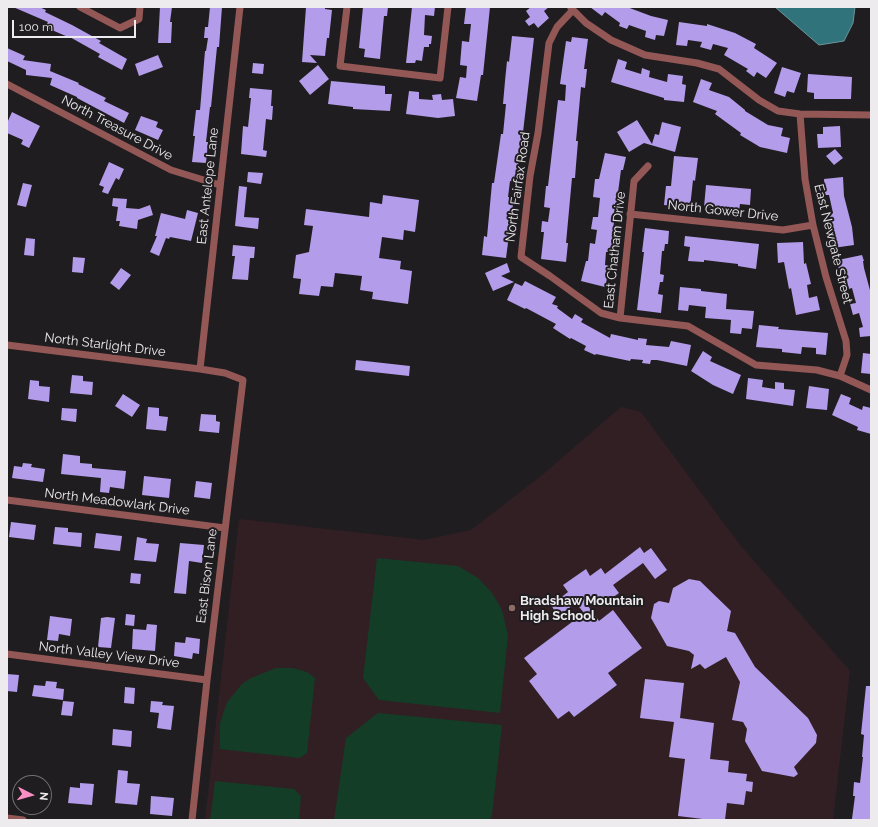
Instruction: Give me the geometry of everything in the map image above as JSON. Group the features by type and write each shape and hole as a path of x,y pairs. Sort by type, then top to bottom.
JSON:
{"street":[{"path":"80,7 120,28 139,19 140,7"},
{"name":"East Antelope Lane","path":"200,369 240,7"},
{"path":"347,7 340,66 440,78 448,7"},
{"path":"571,9 586,23 611,40 645,55 697,63 719,69 759,100 778,111 800,114 871,115"},
{"name":"North Fairfax Road","path":"571,9 557,27 549,43 538,132 530,176 521,257 601,313 620,318 688,326 756,365 817,370 840,376 871,390"},
{"name":"North Treasure Drive","path":"7,84 171,170 220,185"},
{"name":"East Newgate Street","path":"800,114 805,179 813,226 826,278 846,341 847,355 840,376"},
{"name":"East Chatham Drive","path":"620,318 634,181 648,166"},
{"name":"North Gower Drive","path":"630,214 783,230 813,226"},
{"name":"North Starlight Drive","path":"7,345 200,369"},
{"name":"East Bison Lane","path":"192,820 242,380 225,372 200,369"},
{"name":"North Meadowlark Drive","path":"7,500 225,528"},
{"name":"North Valley View Drive","path":"7,654 207,680"},
{"path":"7,818 23,820"}],"shaded area":[{"name":"Bradshaw Mountain High School","path":"621,407 641,412 740,545 850,671 833,820 205,820 239,519 424,540 471,530 541,476"}],"green space":[{"path":"377,558 458,566 478,578 492,593 502,610 508,635 500,713 379,700 363,678"},
{"path":"276,668 293,668 307,672 315,678 307,753 300,758 220,749 220,723 227,702 242,684 251,678"},
{"path":"378,713 502,725 492,815 490,820 334,820 346,738"},
{"path":"215,781 294,789 301,796 299,820 210,820"}],"water":[{"path":"775,7 855,7 853,23 844,41 819,45"}],"building":[{"path":"13,7 39,7 46,10 45,12 101,41 99,43 127,59 122,70 98,57 100,54 68,36 45,27 48,22"},
{"path":"160,7 172,7 170,22 172,22 171,43 158,43"},
{"path":"210,7 222,7 219,47 217,47 206,142 208,142 206,163 192,162 196,110 200,110 205,51 208,38 204,38 205,27 208,27"},
{"path":"306,7 325,7 325,9 332,10 329,38 327,38 325,56 310,55 317,63 302,62"},
{"path":"363,7 388,7 387,16 384,16 380,59 364,57 365,49 359,48"},
{"path":"412,7 435,7 434,16 425,15 424,35 432,36 431,44 429,44 429,47 424,47 422,61 416,60 415,63 406,63"},
{"path":"466,7 490,7 483,75 481,75 477,101 456,98 460,77 466,78 467,66 460,65 462,41 469,42 471,24 464,24"},
{"path":"531,7 549,7 544,11 549,18 538,28 534,23 529,26 525,21 530,17 526,11"},
{"path":"590,7 627,7 651,16 668,20 664,36 656,35 655,40 645,37 646,31 629,25 627,29 619,26 620,23 605,12 602,16"},
{"path":"679,22 707,26 707,24 735,33 756,44 754,48 777,63 766,78 757,72 754,77 746,71 748,69 724,55 728,48 713,44 711,50 700,47 702,42 688,40 687,46 676,45"},
{"path":"512,36 534,38 516,182 510,181 508,197 514,197 506,258 482,255 484,236 487,237 492,183 494,183 501,134 503,134 506,104 503,104 505,81"},
{"path":"572,37 588,39 584,69 587,69 585,88 581,87 576,141 578,141 575,178 572,178 566,243 568,243 566,262 541,259 544,232 541,232 542,221 548,222 550,208 544,207 546,186 548,186 558,100 565,101 566,85 560,84 566,41 571,42"},
{"path":"7,48 25,56 23,60 51,64 50,71 79,83 78,84 106,98 104,101 129,113 124,123 77,97 50,85 52,78 26,75 26,70 7,61"},
{"path":"158,55 163,67 139,76 135,64"},
{"path":"618,59 627,62 625,69 641,74 642,68 650,71 649,77 667,82 668,74 683,76 682,84 686,85 684,102 664,100 664,98 611,82"},
{"path":"253,63 264,64 263,74 252,73"},
{"path":"318,65 329,79 310,95 299,81"},
{"path":"782,67 801,73 794,93 787,91 785,97 774,93"},
{"path":"808,74 852,77 851,99 814,99 814,93 807,92"},
{"path":"701,79 712,83 709,90 729,97 745,111 768,125 783,128 781,136 790,138 787,153 760,147 740,135 741,133 715,114 717,111 693,102"},
{"path":"331,81 385,86 385,94 392,94 390,111 353,109 353,107 328,104"},
{"path":"250,88 272,90 272,120 266,119 263,150 267,151 266,157 241,154 243,126 248,127 251,98 249,98"},
{"path":"409,91 419,92 419,99 433,100 432,95 441,94 442,100 453,99 455,116 438,118 406,114"},
{"path":"12,112 40,126 29,148 21,144 23,140 7,133 7,123"},
{"path":"141,116 158,122 156,127 163,130 158,140 135,130"},
{"path":"637,120 652,144 655,134 659,135 662,122 681,127 675,152 644,143 629,152 617,132"},
{"path":"840,126 841,147 818,148 817,134 823,134 823,127"},
{"path":"835,149 843,158 834,165 826,156"},
{"path":"605,153 626,157 623,170 621,170 612,237 612,252 606,252 605,265 610,266 605,287 581,281 586,261 588,261 590,243 595,244 597,230 591,229 593,217 598,217 600,198 593,197 595,179 599,179"},
{"path":"674,156 698,158 695,181 693,180 690,208 664,205 666,186 671,186"},
{"path":"109,162 124,169 119,180 116,178 108,194 102,192 104,187 99,185"},
{"path":"248,172 263,173 261,184 247,182"},
{"path":"843,177 844,196 852,227 854,245 833,248 830,224 828,224 826,215 833,213 829,195 825,195 824,179"},
{"path":"23,183 32,185 26,207 17,205"},
{"path":"706,185 751,189 750,205 740,204 739,211 704,207"},
{"path":"239,186 247,187 244,217 259,218 258,229 235,226"},
{"path":"383,195 419,200 415,232 404,230 403,240 382,237 379,258 401,261 400,269 412,271 408,304 372,299 373,292 360,290 362,276 335,273 333,287 321,286 319,296 299,294 301,279 293,278 296,255 309,252 313,226 304,225 306,209 369,217 370,202 382,204"},
{"path":"113,198 127,199 126,208 139,209 150,205 153,215 138,220 137,229 119,226 120,221 116,221 118,207 112,206"},
{"path":"187,210 198,213 191,241 170,237 169,239 166,238 159,256 150,252 157,236 155,236 161,213 185,219"},
{"path":"645,228 669,231 668,244 665,244 664,251 662,251 660,274 664,275 663,282 660,282 658,294 663,295 661,313 637,310 644,252 642,252"},
{"path":"685,236 759,244 756,269 738,266 738,264 704,260 704,262 688,261 690,247 684,246"},
{"path":"26,238 35,239 34,256 24,255"},
{"path":"803,242 804,264 806,263 811,284 807,285 809,298 817,296 820,310 796,315 784,262 778,263 777,243"},
{"path":"233,245 255,247 254,258 250,258 248,280 232,279 235,256 232,256"},
{"path":"862,255 871,294 871,336 860,337 859,328 863,327 859,313 853,315 850,304 856,303 852,288 845,290 838,266 838,260"},
{"path":"73,257 85,258 83,273 72,272"},
{"path":"507,263 510,272 501,276 514,282 493,291 485,273"},
{"path":"121,268 131,275 119,290 110,283"},
{"path":"525,281 556,297 552,304 558,306 557,308 572,319 575,314 583,319 581,322 610,338 611,334 638,340 638,338 647,339 646,345 669,347 671,341 691,345 687,366 657,360 651,360 650,364 642,363 643,360 631,359 630,361 595,355 584,350 586,346 571,338 570,339 553,328 556,324 507,300 515,283 522,286"},
{"path":"680,287 727,294 726,309 754,311 752,329 742,328 741,334 730,333 731,320 705,318 706,307 689,305 688,311 678,310"},
{"path":"759,325 779,327 778,329 828,333 826,355 816,354 816,348 802,347 801,354 782,352 782,349 756,347"},
{"path":"703,351 712,357 710,361 741,375 733,394 713,385 691,371"},
{"path":"863,353 871,354 871,374 861,373"},
{"path":"356,360 410,366 409,376 355,370"},
{"path":"72,375 83,376 83,381 93,382 92,395 70,393"},
{"path":"748,378 763,380 762,387 775,389 775,382 784,383 784,389 795,390 793,406 746,399"},
{"path":"30,380 39,381 39,386 50,387 49,402 28,399"},
{"path":"809,386 829,389 827,410 806,408"},
{"path":"123,394 140,405 132,417 115,406"},
{"path":"841,394 851,398 849,404 862,410 863,406 871,408 871,434 857,430 858,427 832,415"},
{"path":"148,407 159,408 159,416 168,417 166,431 146,429"},
{"path":"62,408 77,409 76,422 61,420"},
{"path":"201,414 216,415 216,421 220,422 219,433 199,431"},
{"path":"63,454 80,456 80,463 92,464 92,468 126,471 124,489 110,487 109,493 100,492 101,478 61,474"},
{"path":"23,463 32,464 31,467 45,469 43,482 12,478 14,466 22,467"},
{"path":"144,476 171,479 169,498 142,495"},
{"path":"196,481 212,483 210,499 194,497"},
{"path":"11,522 36,525 34,540 9,537"},
{"path":"55,527 68,528 68,532 82,533 81,547 53,544"},
{"path":"96,533 122,536 120,551 94,548"},
{"path":"137,537 147,539 146,543 159,544 156,562 134,560"},
{"path":"180,543 204,545 202,563 189,561 186,594 174,593"},
{"path":"640,547 644,553 651,548 667,570 655,579 643,563 613,585 619,593 605,603 601,598 588,606 599,621 613,610 642,648 608,673 617,685 574,717 569,711 558,719 529,681 537,674 524,658 584,613 576,603 558,616 551,605 568,592 563,585 586,569 590,576 601,568 605,574"},
{"path":"131,573 141,574 140,584 130,583"},
{"path":"689,579 700,581 731,611 727,631 735,633 755,667 808,718 817,735 816,743 794,767 798,774 794,777 762,771 745,741 747,729 743,722 732,720 740,682 726,657 705,669 700,664 691,669 694,655 689,651 667,646 651,618 654,604 659,601 669,603 673,588"},
{"path":"126,614 135,615 134,626 125,625"},
{"path":"50,616 72,619 70,636 59,634 58,641 47,640"},
{"path":"101,618 115,618 111,648 98,647"},
{"path":"147,624 157,625 155,651 132,649 133,629 146,630"},
{"path":"186,637 200,639 199,654 193,653 192,659 174,656 175,642 185,643"},
{"path":"7,674 19,675 17,692 7,691"},
{"path":"645,679 684,683 680,718 714,723 710,759 729,761 728,772 747,774 746,781 753,782 752,792 746,791 744,805 727,803 725,820 678,816 685,759 669,757 674,722 640,718"},
{"path":"46,681 57,682 56,688 64,689 63,700 32,696 34,685 45,686"},
{"path":"866,686 871,686 871,820 852,819 855,796 853,796 854,782 860,783 863,757 864,735 861,734"},
{"path":"125,687 135,688 134,704 124,703"},
{"path":"63,701 74,702 72,716 61,715"},
{"path":"151,701 163,702 162,705 174,706 171,730 157,728 159,713 150,712"},
{"path":"113,729 132,731 131,747 112,745"},
{"path":"118,770 128,771 127,783 140,784 137,805 115,803"},
{"path":"80,783 94,784 92,805 68,803 70,787 80,788"},
{"path":"151,796 174,798 172,816 150,814"}],"place":[{"name":"Bradshaw Mountain High School","path":"512,608"}]}
